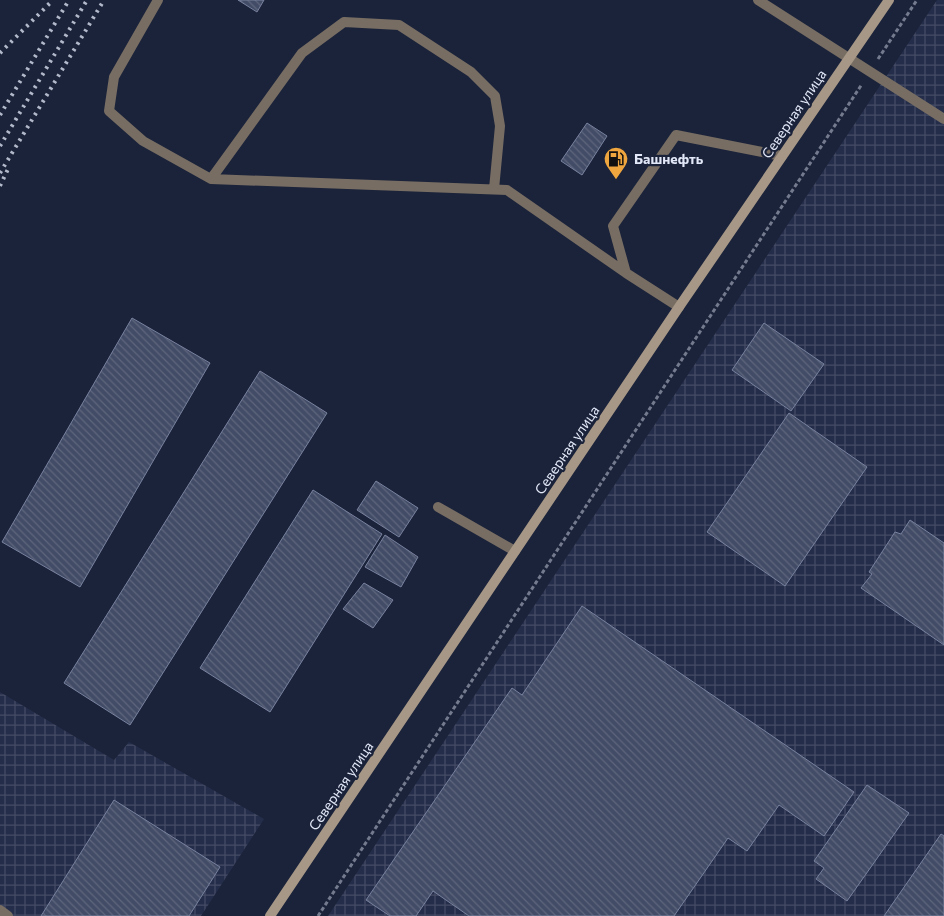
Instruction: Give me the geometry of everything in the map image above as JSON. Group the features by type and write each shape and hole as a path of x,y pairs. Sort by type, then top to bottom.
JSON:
{"main road":[{"name":"Северная улица","path":"270,916 679,307 889,0"}],"street":[{"path":"158,0 114,77 109,111 143,142 211,179 507,190 626,273 679,307"},
{"path":"758,0 848,60 944,119"},
{"path":"211,179 302,53 344,22 399,25 471,72 495,96 500,126 494,190"},
{"path":"626,273 613,226 676,135 782,156"},
{"path":"438,507 515,551"},
{"path":"0,910 8,916"}],"path":[{"path":"318,916 917,0"}],"shaded area":[{"path":"937,0 944,0 944,916 328,916"},
{"path":"0,692 114,760 129,742 264,819 201,916 0,916"}],"building":[{"path":"238,0 264,0 257,12"},
{"path":"587,123 607,136 582,175 561,161"},
{"path":"132,318 210,363 80,587 2,542"},
{"path":"764,323 824,364 791,411 732,370"},
{"path":"260,371 327,413 130,725 64,683"},
{"path":"789,413 867,467 785,586 707,532"},
{"path":"376,481 418,508 399,537 357,510"},
{"path":"313,490 382,534 270,712 200,668"},
{"path":"910,520 944,543 944,645 861,588 872,574 869,572 895,532 901,534"},
{"path":"385,535 418,557 401,587 365,567"},
{"path":"364,583 393,600 373,628 343,609"},
{"path":"582,606 854,792 824,836 779,805 747,851 728,838 674,916 469,916 433,891 416,916 390,916 366,900 512,688 522,695"},
{"path":"867,785 909,813 847,901 816,879 824,868 814,861"},
{"path":"114,800 220,867 189,916 41,916"},
{"path":"941,834 944,836 944,916 884,916"}],"railway":[{"path":"0,53 53,0"},
{"path":"0,115 69,0"},
{"path":"0,146 87,0"},
{"path":"0,173 104,0"},
{"path":"0,186 9,167"}],"place":[{"name":"Башнефть","path":"616,180"}]}
